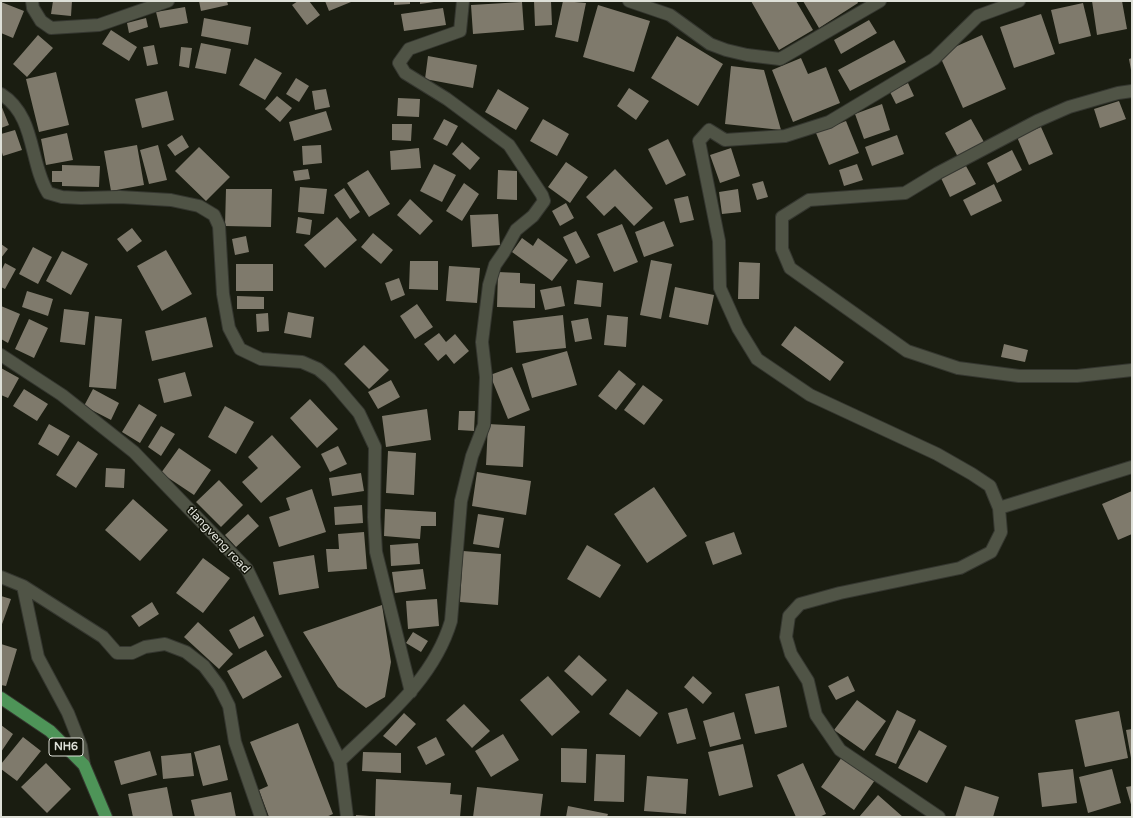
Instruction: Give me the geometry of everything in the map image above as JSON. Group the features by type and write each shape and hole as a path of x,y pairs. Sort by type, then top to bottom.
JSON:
{"highway":[{"name":"NH6","path":"1,698 50,731 84,765 106,817"}],"street":[{"path":"32,1 33,8 41,21 51,28 99,25 168,1"},
{"path":"340,761 411,692 427,672 441,649 451,621 461,500 472,456 484,425 486,377 482,342 489,285 495,265 516,230 534,216 544,201 542,195 509,145 448,99 405,73 399,63 409,49 460,31 464,1"},
{"path":"629,1 670,15 710,44 747,55 780,59 880,1"},
{"path":"940,817 840,750 816,715 808,681 791,654 786,637 789,616 800,604 840,593 960,568 991,552 1001,532 999,508 990,486 972,474 937,454 810,395 757,359 738,328 720,288 719,241 699,141 709,130 725,140 785,136 829,122 934,58 978,16 1019,1"},
{"path":"1132,92 1118,93 1070,107 1037,121 938,173 905,193 809,200 782,217 782,249 790,268 907,351 958,368 1019,376 1077,376 1132,370"},
{"path":"1,94 10,100 18,110 29,135 43,184 48,193 62,197 120,197 171,200 199,206 214,215 219,226 224,294 229,328 240,349 261,359 302,362 318,369 330,379 359,413 375,447 374,518 376,552 411,692"},
{"name":"tlangveng road","path":"1,355 62,395 134,452 247,569 340,761 347,817"},
{"path":"999,508 1132,467"},
{"path":"1,577 23,586 103,638 117,653 132,653 145,647 165,644 186,652 204,666 219,686 229,706 235,742 261,817"},
{"path":"23,586 38,657 68,713 81,746 84,765"}],"building":[{"path":"53,1 72,1 71,16 51,14"},
{"path":"199,1 227,1 228,5 201,11"},
{"path":"298,1 309,1 320,15 307,25 292,5"},
{"path":"325,1 351,1 351,2 329,11"},
{"path":"394,1 410,1 410,4 394,5"},
{"path":"420,1 434,1 434,2 420,4"},
{"path":"534,1 551,1 552,25 535,26"},
{"path":"563,1 586,3 578,42 555,37"},
{"path":"751,1 796,1 813,30 779,50"},
{"path":"803,1 857,1 858,3 819,28"},
{"path":"1092,1 1122,1 1127,29 1097,35"},
{"path":"1,2 24,11 13,38 1,33"},
{"path":"522,2 524,30 473,34 471,5"},
{"path":"1083,3 1091,36 1059,44 1051,10"},
{"path":"598,5 650,21 634,72 583,57"},
{"path":"185,7 188,23 160,28 156,12"},
{"path":"443,8 446,25 404,31 401,14"},
{"path":"1041,14 1055,54 1014,68 1000,27"},
{"path":"146,18 148,27 129,33 127,23"},
{"path":"204,18 251,27 248,45 201,36"},
{"path":"869,20 877,33 841,54 834,40"},
{"path":"111,30 137,47 129,61 102,44"},
{"path":"38,35 53,48 27,77 13,64"},
{"path":"982,35 1006,89 963,108 939,54"},
{"path":"677,36 723,64 698,106 651,78"},
{"path":"894,40 906,62 850,91 838,70"},
{"path":"201,43 231,49 226,74 195,68"},
{"path":"154,45 158,64 147,66 143,47"},
{"path":"181,47 192,48 189,68 179,66"},
{"path":"428,56 477,65 473,88 425,79"},
{"path":"255,58 282,73 265,100 239,85"},
{"path":"801,58 808,74 826,67 840,103 793,122 772,70"},
{"path":"1132,58 1132,70 1131,70 1129,59"},
{"path":"731,66 764,70 781,130 725,124"},
{"path":"56,72 69,125 39,132 26,79"},
{"path":"296,78 309,86 299,102 286,94"},
{"path":"908,83 914,96 896,104 890,92"},
{"path":"629,88 649,101 636,120 617,106"},
{"path":"326,89 330,107 315,110 312,91"},
{"path":"498,89 529,108 516,130 485,112"},
{"path":"167,91 174,120 142,128 135,99"},
{"path":"277,96 292,108 280,122 265,109"},
{"path":"398,98 420,99 419,117 397,116"},
{"path":"1119,101 1126,119 1100,128 1094,109"},
{"path":"882,104 890,130 864,139 855,114"},
{"path":"1,105 9,125 1,128"},
{"path":"326,111 332,130 294,141 289,122"},
{"path":"444,119 458,126 447,146 433,139"},
{"path":"543,119 569,134 557,156 530,141"},
{"path":"971,119 984,142 958,157 945,133"},
{"path":"846,121 859,153 829,165 816,133"},
{"path":"392,124 412,124 411,141 392,140"},
{"path":"1041,127 1053,154 1029,165 1017,137"},
{"path":"15,130 22,150 3,156 1,149 1,134"},
{"path":"67,133 73,160 46,165 41,139"},
{"path":"182,135 189,147 175,156 167,145"},
{"path":"897,135 904,154 872,166 865,147"},
{"path":"668,139 686,175 666,185 648,149"},
{"path":"462,142 480,158 470,170 452,154"},
{"path":"137,145 144,185 111,191 104,151"},
{"path":"158,145 167,180 149,184 140,150"},
{"path":"321,145 322,163 303,165 302,146"},
{"path":"199,147 230,177 206,201 175,171"},
{"path":"419,148 421,168 391,170 390,151"},
{"path":"731,148 740,176 720,183 710,155"},
{"path":"1012,150 1022,170 997,183 987,163"},
{"path":"566,162 588,177 570,203 548,187"},
{"path":"434,164 456,175 442,202 420,191"},
{"path":"857,164 863,180 844,186 839,170"},
{"path":"62,165 100,166 99,187 62,186 62,182 52,182 52,171 62,171"},
{"path":"966,166 976,184 950,197 941,178"},
{"path":"308,169 310,179 295,181 293,171"},
{"path":"615,169 653,208 634,226 615,206 604,216 586,197"},
{"path":"368,170 390,204 369,217 347,183"},
{"path":"498,170 517,171 517,200 497,199"},
{"path":"763,181 768,197 757,200 752,184"},
{"path":"464,183 479,194 462,221 446,211"},
{"path":"994,184 1002,201 971,216 963,200"},
{"path":"300,187 327,189 324,214 298,212"},
{"path":"344,188 360,212 350,219 334,195"},
{"path":"226,189 272,189 271,227 225,226"},
{"path":"738,189 741,212 722,214 719,192"},
{"path":"688,196 694,220 680,223 674,199"},
{"path":"410,199 433,221 420,235 397,215"},
{"path":"566,203 574,218 560,226 552,211"},
{"path":"498,214 500,245 472,247 470,215"},
{"path":"298,217 312,220 310,235 296,233"},
{"path":"337,217 357,240 325,268 304,245"},
{"path":"664,221 674,246 644,257 635,232"},
{"path":"622,224 638,262 614,272 597,234"},
{"path":"132,228 142,241 127,252 117,239"},
{"path":"576,231 590,257 576,264 563,237"},
{"path":"373,233 393,250 381,264 361,247"},
{"path":"246,236 249,252 235,255 232,239"},
{"path":"522,238 533,246 538,238 568,260 552,281 512,252"},
{"path":"1,244 8,249 1,258"},
{"path":"33,247 52,257 38,284 19,274"},
{"path":"166,250 192,294 162,311 137,266"},
{"path":"62,251 88,264 71,295 46,281"},
{"path":"651,260 672,264 661,319 640,315"},
{"path":"410,261 438,261 438,290 409,289"},
{"path":"739,262 760,263 759,299 738,299"},
{"path":"5,263 16,269 5,289 1,287 1,271"},
{"path":"236,264 273,264 273,291 236,291"},
{"path":"449,266 480,268 477,303 446,301"},
{"path":"498,272 520,273 520,283 535,284 535,308 497,307"},
{"path":"399,278 405,295 391,301 385,283"},
{"path":"577,280 603,283 601,307 574,304"},
{"path":"561,286 565,306 545,310 540,290"},
{"path":"675,287 714,295 708,325 669,317"},
{"path":"27,291 53,299 48,316 22,307"},
{"path":"237,296 264,297 264,309 237,309"},
{"path":"417,304 433,327 415,339 400,316"},
{"path":"1,306 20,314 8,343 1,339"},
{"path":"64,309 89,312 85,345 60,342"},
{"path":"288,312 314,317 311,338 284,333"},
{"path":"268,313 269,331 257,332 256,314"},
{"path":"563,315 566,348 516,353 513,321"},
{"path":"607,315 628,317 626,347 604,345"},
{"path":"95,316 122,319 116,389 89,387"},
{"path":"206,317 213,347 152,361 145,331"},
{"path":"588,318 592,339 575,342 571,321"},
{"path":"29,319 48,328 34,358 15,349"},
{"path":"795,326 844,362 830,381 781,345"},
{"path":"439,333 446,342 455,334 469,351 454,364 446,354 438,361 424,344"},
{"path":"1004,344 1028,350 1025,362 1001,357"},
{"path":"364,345 389,370 369,389 344,364"},
{"path":"567,351 577,385 532,398 522,364"},
{"path":"512,367 530,410 508,419 490,375"},
{"path":"1,368 19,378 8,398 1,395"},
{"path":"619,370 636,384 616,410 598,396"},
{"path":"185,372 192,396 164,403 158,379"},
{"path":"391,380 400,397 378,409 368,392"},
{"path":"643,385 663,400 644,425 624,410"},
{"path":"24,389 48,404 37,421 13,406"},
{"path":"93,389 119,403 111,420 84,406"},
{"path":"310,399 338,429 317,448 290,418"},
{"path":"139,404 157,415 140,443 122,432"},
{"path":"225,406 254,422 236,454 208,437"},
{"path":"427,409 431,440 386,447 382,416"},
{"path":"459,411 475,411 474,431 458,430"},
{"path":"49,424 70,436 58,456 38,444"},
{"path":"488,424 525,426 523,467 486,465"},
{"path":"161,426 175,434 161,456 148,447"},
{"path":"272,435 301,467 261,503 242,482 258,468 248,457"},
{"path":"78,441 98,454 76,488 56,475"},
{"path":"338,446 347,464 330,472 321,454"},
{"path":"179,448 211,470 194,495 161,473"},
{"path":"388,451 416,453 414,495 386,493"},
{"path":"106,468 125,469 124,488 105,487"},
{"path":"477,472 531,481 526,515 472,506"},
{"path":"361,473 364,491 332,496 329,478"},
{"path":"219,480 243,505 221,527 196,502"},
{"path":"654,487 687,536 647,563 614,514"},
{"path":"312,489 326,532 279,547 269,517 290,510 286,498"},
{"path":"1132,491 1132,534 1118,540 1102,504"},
{"path":"133,499 168,530 140,561 105,530"},
{"path":"362,505 363,523 335,525 334,507"},
{"path":"385,509 436,512 436,526 421,526 420,539 384,536"},
{"path":"248,514 259,526 236,547 225,535"},
{"path":"478,514 504,518 499,548 473,544"},
{"path":"364,532 367,569 328,572 326,549 339,549 338,534"},
{"path":"734,532 742,554 713,565 705,542"},
{"path":"418,543 420,564 391,566 390,545"},
{"path":"587,545 621,565 600,598 567,579"},
{"path":"463,551 501,554 498,605 460,602"},
{"path":"314,555 319,588 279,595 273,562"},
{"path":"203,558 230,578 203,613 176,593"},
{"path":"423,569 426,589 395,593 392,572"},
{"path":"1,596 11,599 1,627"},
{"path":"437,599 439,626 408,629 406,601"},
{"path":"152,602 159,614 139,627 131,616"},
{"path":"382,605 391,662 385,697 366,708 338,687 303,632"},
{"path":"254,616 264,636 239,649 229,630"},
{"path":"198,622 233,654 219,669 184,637"},
{"path":"413,632 428,641 421,652 406,643"},
{"path":"1,644 17,649 6,686 1,685"},
{"path":"266,650 282,677 243,699 227,671"},
{"path":"579,655 607,680 592,696 564,671"},
{"path":"548,676 580,712 552,736 520,700"},
{"path":"693,676 712,693 703,704 684,687"},
{"path":"848,676 855,691 836,700 828,686"},
{"path":"779,686 787,727 755,734 745,694"},
{"path":"627,689 658,713 640,737 609,714"},
{"path":"857,700 886,721 864,751 834,730"},
{"path":"464,704 490,731 472,748 446,720"},
{"path":"687,708 696,739 677,744 668,713"},
{"path":"897,710 916,720 896,764 875,755"},
{"path":"1119,711 1128,758 1085,767 1075,720"},
{"path":"734,712 741,739 710,747 703,721"},
{"path":"404,713 416,724 396,746 383,736"},
{"path":"298,723 333,814 326,817 269,817 259,790 268,786 250,742"},
{"path":"1,725 13,734 1,752"},
{"path":"1132,729 1132,758 1131,758 1126,730"},
{"path":"919,730 947,746 927,783 898,768"},
{"path":"503,734 519,760 491,777 475,751"},
{"path":"23,737 41,751 17,781 1,769 1,764"},
{"path":"436,737 445,755 426,765 417,747"},
{"path":"743,744 753,787 719,796 708,752"},
{"path":"220,745 228,780 203,786 194,752"},
{"path":"561,748 587,749 586,783 561,782"},
{"path":"150,751 157,775 121,785 114,761"},
{"path":"363,752 401,753 401,773 362,771"},
{"path":"191,753 194,776 163,779 161,756"},
{"path":"596,754 625,755 624,802 594,801"},
{"path":"842,757 875,780 854,810 821,787"},
{"path":"46,763 71,789 47,813 21,787"},
{"path":"803,763 826,814 819,817 796,817 777,775"},
{"path":"1073,769 1077,803 1042,807 1038,773"},
{"path":"1112,769 1121,803 1088,813 1079,777"},
{"path":"647,776 688,779 686,814 644,811"},
{"path":"376,779 451,783 450,794 462,795 460,817 375,817"},
{"path":"965,786 999,797 993,817 955,817"},
{"path":"1132,786 1132,808 1126,787"},
{"path":"167,787 173,817 133,817 128,794"},
{"path":"477,787 543,794 540,817 473,817"},
{"path":"231,792 236,817 195,817 191,800"},
{"path":"878,795 903,817 859,817"},
{"path":"568,806 608,814 607,817 566,817"},
{"path":"356,815 370,816 370,817 356,817"}]}
